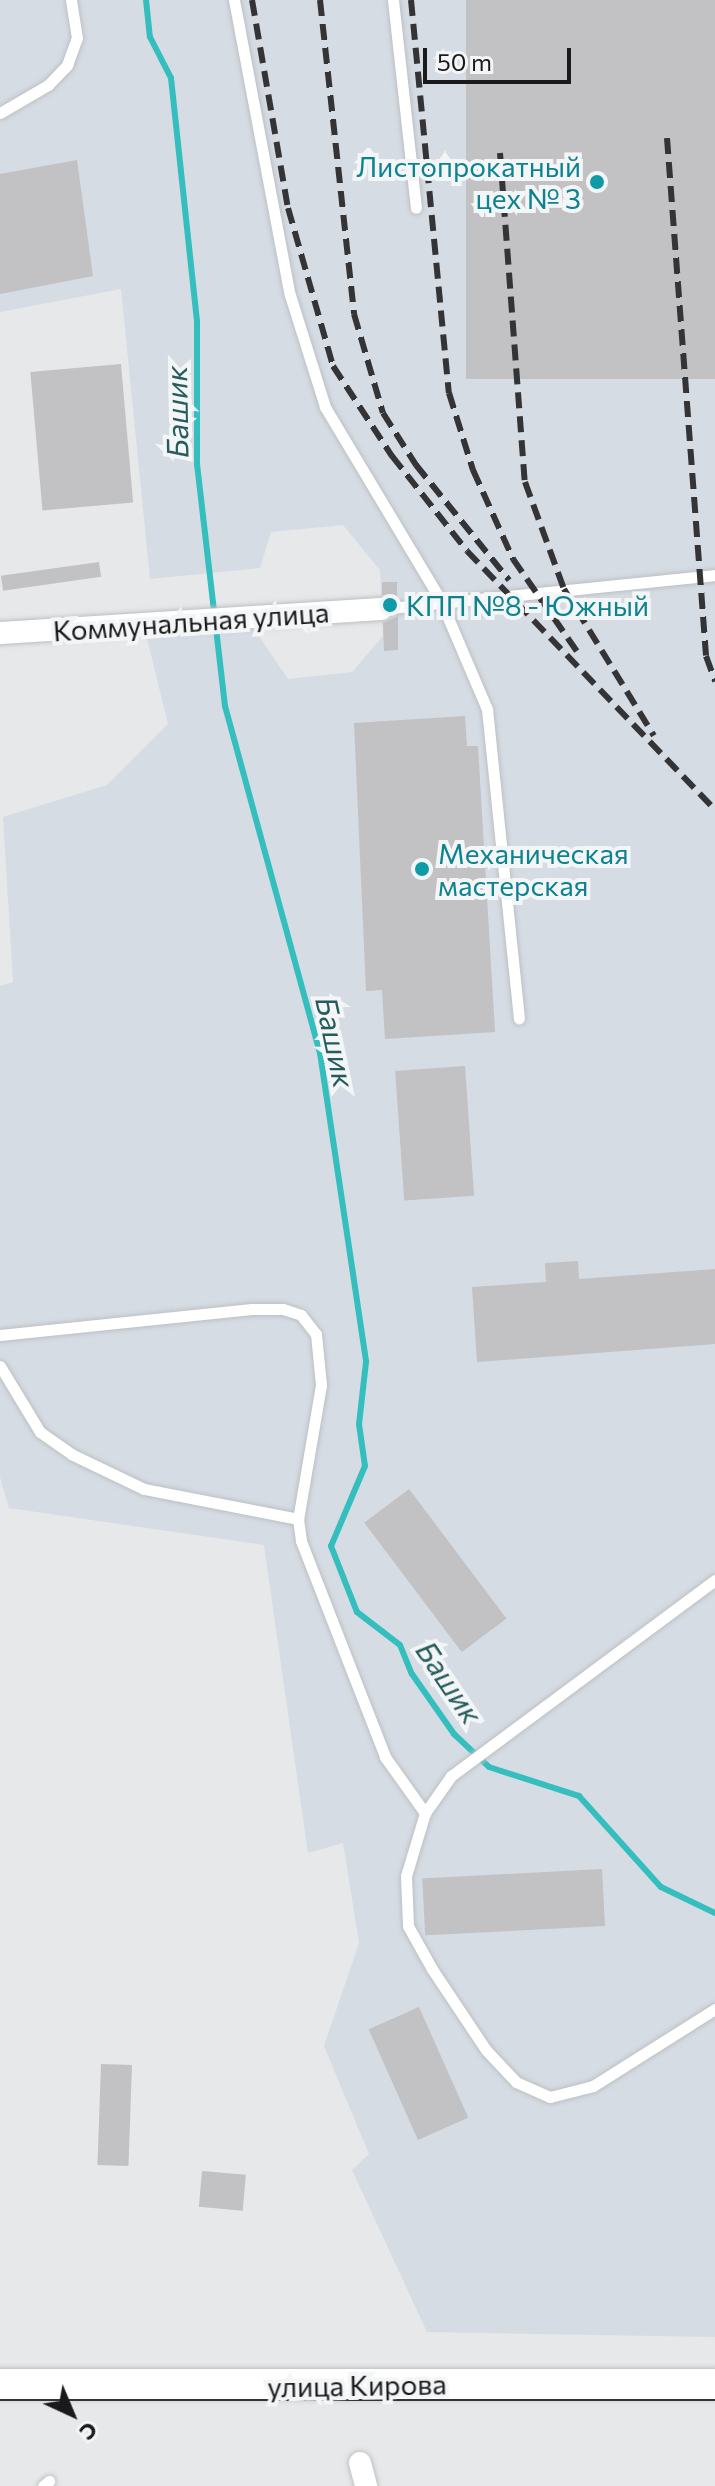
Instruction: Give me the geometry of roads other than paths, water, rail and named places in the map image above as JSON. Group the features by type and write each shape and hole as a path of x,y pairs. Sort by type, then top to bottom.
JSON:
{"main road":[{"name":"улица Кирова","path":"0,2384 715,2384"}],"street":[{"name":"Коммунальная улица","path":"0,633 381,609"},
{"path":"360,2463 366,2486"}],"lane":[{"path":"0,113 48,85 67,65 77,38 71,0"},
{"path":"234,0 290,295 325,407 440,599 487,709 519,1018"},
{"path":"393,0 416,208"},
{"path":"381,609 440,599 715,575"},
{"path":"0,1335 252,1309 283,1309 301,1315 316,1334 321,1385 298,1519 301,1541 385,1757 425,1813"},
{"path":"0,1366 40,1432 71,1454 144,1489 298,1519"},
{"path":"715,1580 451,1776 425,1813 406,1876 408,1926 486,2050 516,2082 550,2097 593,2086 715,2009"}],"waterway":[{"name":"Башик","path":"146,0 150,37 171,78 197,321 197,464 225,706 320,1053 366,1362 359,1424 365,1466 331,1546 357,1612 400,1645 412,1674 454,1734 489,1767 579,1796 661,1887 715,1913"}],"tram line":[{"path":"0,2400 715,2400"}],"railway":[{"path":"252,0 288,208 333,366 392,456 467,551 715,810"},
{"path":"320,0 354,314 383,413 416,465 509,580"},
{"path":"411,0 449,393 473,470 513,559 578,653"},
{"path":"667,138 706,656 715,681"},
{"path":"500,153 525,482 564,589 654,736"}],"place":[{"name":"Листопрокатный цех № 3","path":"597,182"},
{"name":"КПП №8 - Южный","path":"390,605"},
{"name":"Механическая мастерская","path":"422,869"}]}
